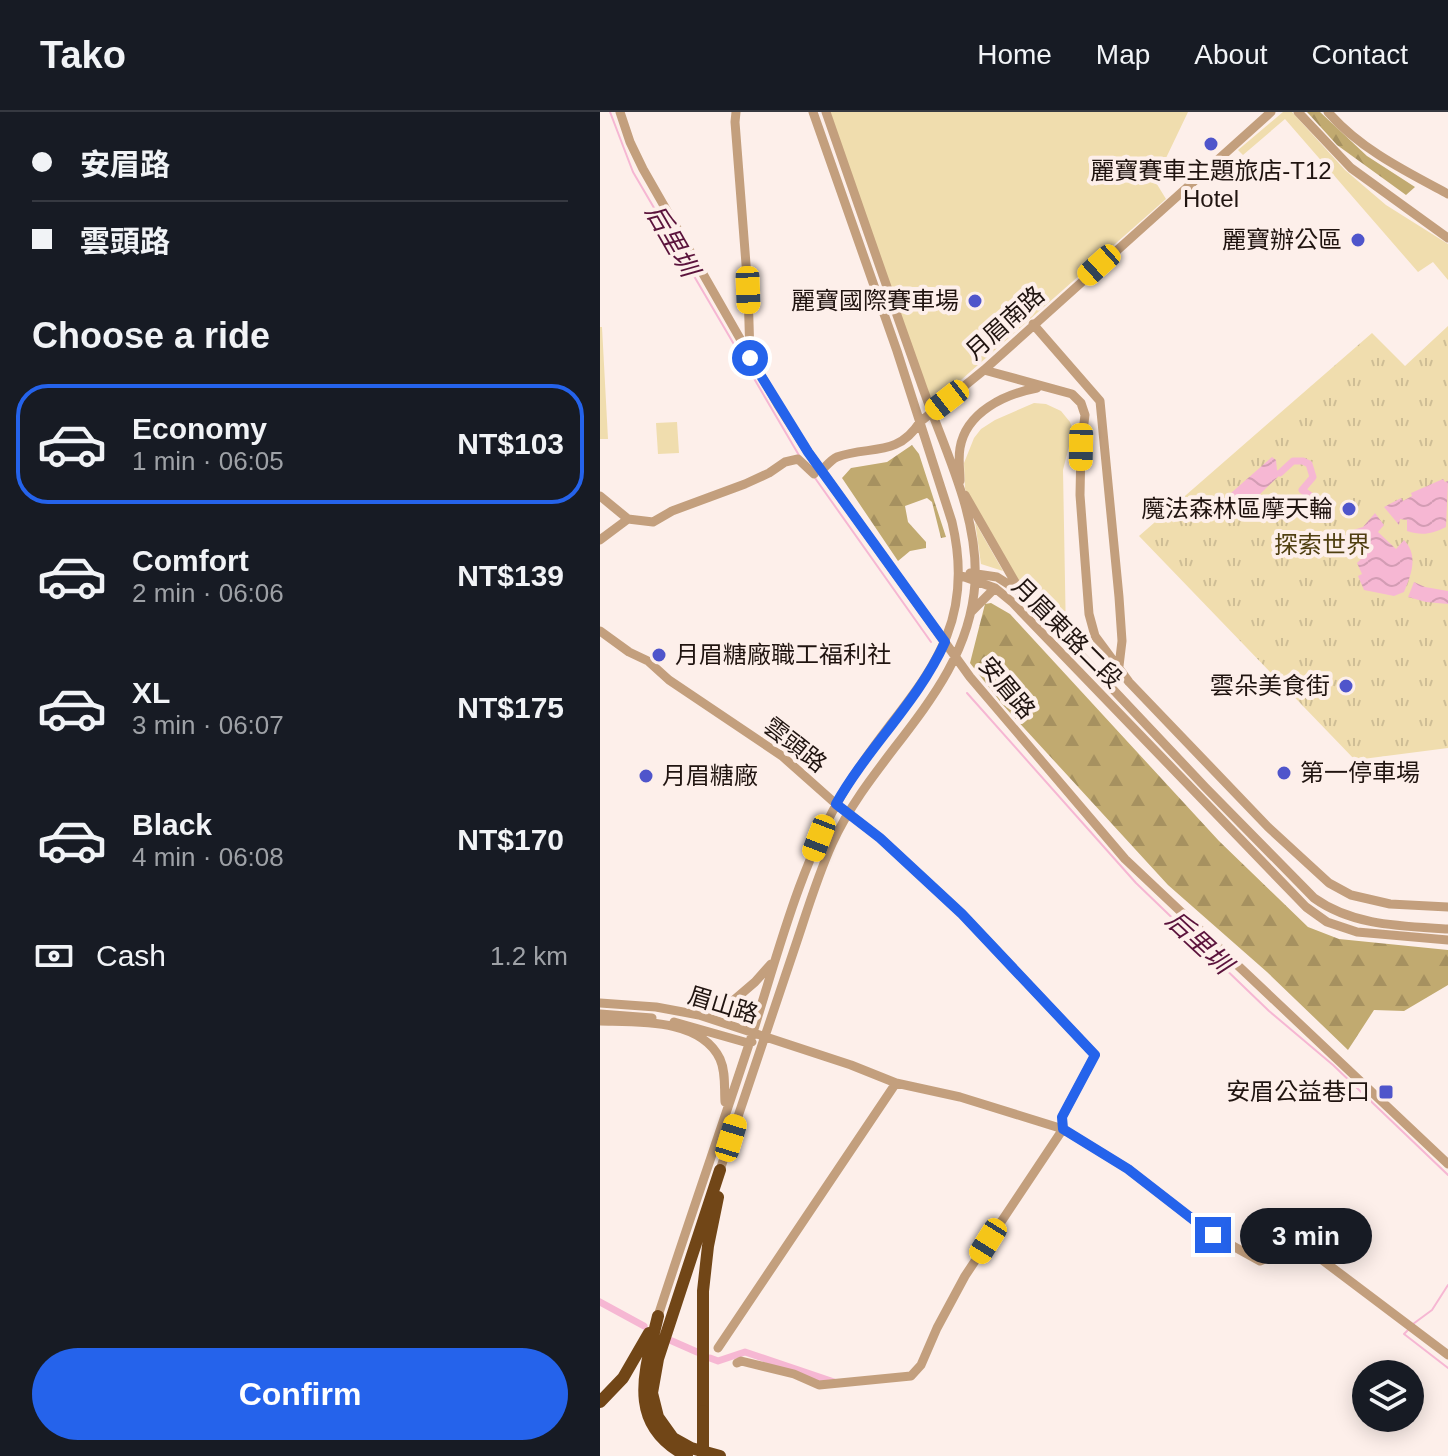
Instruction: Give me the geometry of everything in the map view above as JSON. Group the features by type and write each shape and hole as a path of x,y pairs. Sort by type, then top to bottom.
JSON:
{"highway":[{"path":"703,1456 703,1291 720,1170"},
{"path":"720,1170 658,1359 652,1393 658,1417 673,1438 691,1448 720,1456"},
{"path":"600,1402 623,1378 658,1316"},
{"path":"658,1316 644,1377 645,1409 653,1428 666,1443 687,1456"}],"street":[{"name":"安眉路","path":"620,112 643,169 818,472 956,658 1125,859 1448,1164"},
{"path":"736,112 750,358"},
{"path":"658,1316 776,958 819,838 836,804 867,757 916,693 953,623 959,575 958,548 952,522 813,112"},
{"path":"720,1170 826,858 848,812 869,779 932,698 956,658 971,612 975,578 974,546 960,486 826,112"},
{"name":"月眉南路","path":"818,472 837,458 891,446 912,433 931,412 984,370 1271,112"},
{"path":"1298,112 1351,168 1448,238"},
{"path":"1328,112 1342,128 1390,164 1448,194"},
{"path":"1033,324 1100,401 1119,597 1122,641 1119,666"},
{"path":"984,370 1072,394 1081,403 1085,415 1080,495 1086,594 1095,636 1129,682 1268,827 1329,883 1351,895 1390,904 1448,907"},
{"path":"1022,593 960,486 960,449 966,431 996,401 1016,392 1040,387"},
{"path":"600,496 628,519 653,522 672,511 745,484 785,462 798,459 818,472"},
{"path":"600,540 628,519"},
{"name":"月眉東路二段","path":"959,575 997,577 1022,593 1314,898 1332,911 1359,920 1448,929"},
{"name":"月眉東路二段","path":"975,578 995,588 1012,602 1306,907 1327,922 1357,932 1448,940"},
{"path":"971,612 995,588"},
{"name":"雲頭路","path":"600,631 629,652 648,661 669,680 782,756 880,838 962,914 1095,1055 1062,1117 1063,1129 965,1276 921,1365 911,1376 819,1385 794,1374 741,1361 737,1363"},
{"path":"699,1015 734,1000 776,958"},
{"name":"眉山路","path":"600,1003 656,1007 699,1015 753,1031 763,1038"},
{"name":"眉山路","path":"600,1014 638,1015 686,1024 748,1043 763,1038"},
{"path":"600,1021 644,1022 701,1037 714,1049 722,1066 725,1111"},
{"path":"763,1038 851,1065 896,1083 960,1097 1063,1129 1128,1169 1213,1235 1260,1261 1301,1244 1448,1355"},
{"path":"718,1348 896,1083"}],"green space":[{"name":"麗寶國際賽車場","path":"830,112 1188,112 1155,181 1166,199 936,402 928,394"},
{"path":"1283,112 1292,112 1345,170 1386,205 1448,244 1448,280 1433,262 1418,272 1285,119 1243,155 1238,150"},
{"path":"1307,112 1320,112 1367,156 1415,187 1406,195 1337,145"},
{"name":"探索世界","path":"1448,326 1448,748 1355,760 1139,536 1372,333 1405,366"},
{"path":"602,327 608,439 600,439"},
{"path":"1034,403 1046,404 1061,411 1073,430 1063,470 1066,637 1025,592 965,489 964,463 981,429"},
{"path":"677,422 679,453 658,454 656,423"},
{"path":"912,445 919,454 946,537 941,538 932,502 927,498 905,506 908,522 926,542 926,548 910,551 898,561 842,478 851,468 887,462"},
{"path":"975,522 1003,571 981,564"},
{"path":"991,603 1010,614 1219,841 1308,927 1339,939 1448,950 1448,985 1404,1011 1374,1010 1348,1050 1267,972 1168,885 1002,704 970,663 985,604"}],"water":[{"path":"1272,457 1281,474 1235,518 1231,493"},
{"path":"1443,479 1448,481 1446,527 1427,534 1407,531 1407,520 1400,519 1399,525 1384,507 1401,498 1403,501 1412,496 1411,493"},
{"path":"1375,513 1384,525 1378,532 1396,549 1404,540 1411,552 1412,566 1407,586 1404,592 1394,596 1364,590 1358,576 1362,574 1357,563 1361,559 1354,547 1353,530 1363,527"},
{"path":"1414,582 1448,591 1448,604 1408,597"}],"waterway":[{"name":"后里圳","path":"610,112 633,172 800,457"},
{"path":"1280,473 1293,461 1309,464 1313,477 1302,490 1315,499 1311,512"},
{"name":"后里圳","path":"815,478 931,642"},
{"name":"后里圳","path":"967,693 1136,883 1269,1011 1333,1065 1448,1175"},
{"path":"1413,1324 1432,1310 1448,1285"},
{"path":"600,1302 644,1326"},
{"path":"1409,1329 1404,1334 1448,1368"},
{"path":"672,1341 697,1352"},
{"path":"710,1358 718,1361 745,1352 834,1382"}],"place":[{"name":"麗寶賽車主題旅店-T12 Hotel","path":"1211,144"},
{"name":"麗寶辦公區","path":"1358,240"},
{"name":"麗寶國際賽車場","path":"975,301"},
{"name":"魔法森林區摩天輪","path":"1349,509"},
{"name":"月眉糖廠職工福利社","path":"659,655"},
{"name":"雲朵美食街","path":"1346,686"},
{"name":"第一停車場","path":"1284,773"},
{"name":"月眉糖廠","path":"646,776"},
{"name":"安眉公益巷口","path":"1386,1092"}],"route":[{"path":"750,358 808,452 945,642 916,693 874,747 836,804 880,838 962,914 1095,1055 1062,1117 1063,1129 1128,1169 1213,1235"}]}
